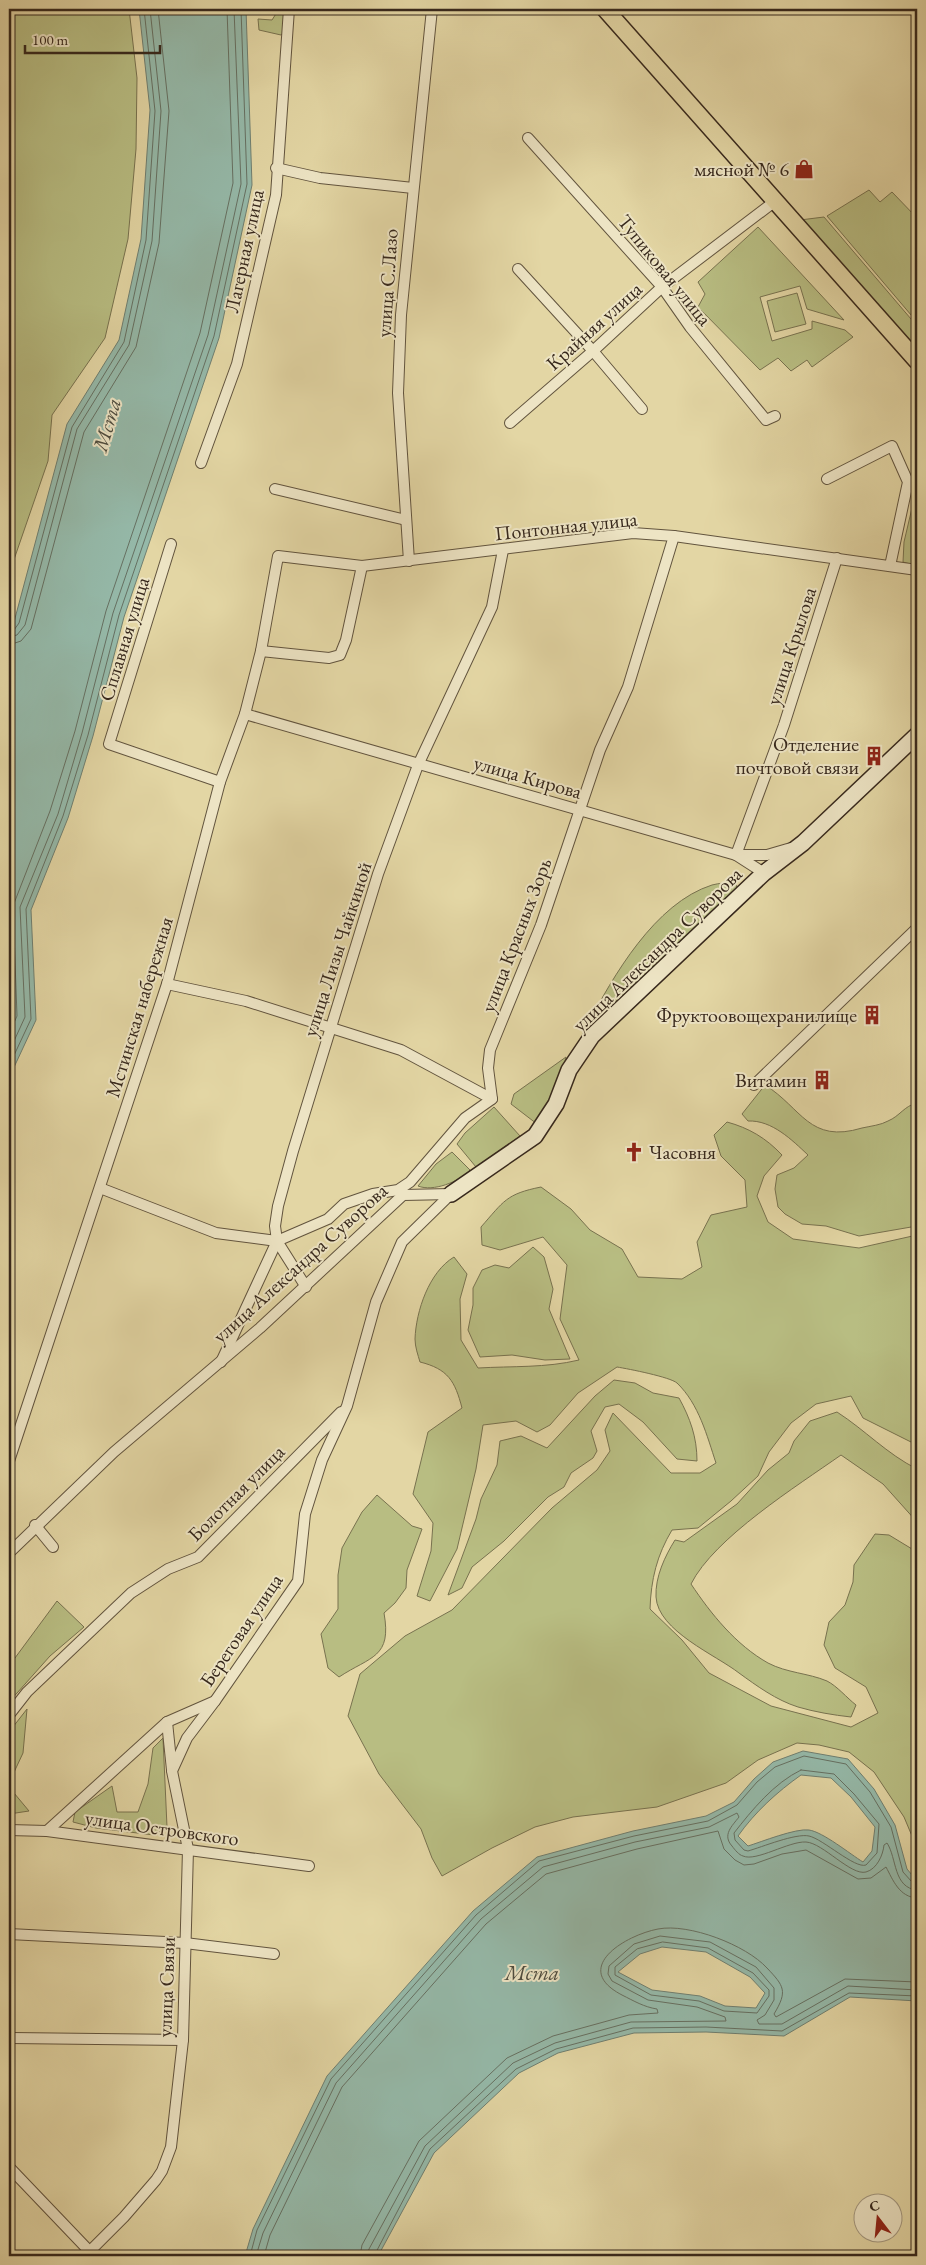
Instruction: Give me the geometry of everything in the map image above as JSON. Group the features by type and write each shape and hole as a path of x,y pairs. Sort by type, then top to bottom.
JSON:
{"main road":[{"path":"605,9 774,202 917,361"}],"street":[{"name":"Лагерная улица","path":"201,463 236,364 276,195 276,168 290,9"},
{"name":"улица С.Лазо","path":"409,561 398,393 401,315 432,9"},
{"name":"Тупиковая улица","path":"528,138 662,287 690,327 766,420 775,416"},
{"path":"276,168 320,178 413,188"},
{"name":"Крайняя улица","path":"510,423 593,352 662,287 774,202"},
{"path":"518,269 642,409"},
{"path":"827,479 892,446 908,482 890,566"},
{"path":"276,489 406,520"},
{"name":"Понтонная улица","path":"278,556 362,566 633,533 674,536 917,570"},
{"name":"улица Красных Зорь","path":"492,1100 488,1068 490,1050 541,925 600,750 628,687 674,536"},
{"name":"Сплавная улица","path":"171,544 109,744 220,782"},
{"name":"улица Лизы Чайкиной","path":"221,1362 277,1240 275,1226 278,1206 330,1026 378,874 418,764 492,607 503,550"},
{"name":"Мстинская набережная","path":"9,1461 167,984 220,782 245,714 261,651 278,556"},
{"name":"улица Крылова","path":"736,855 784,725 837,558"},
{"path":"261,651 329,658 340,655 346,640 362,566"},
{"name":"улица Кирова","path":"245,714 736,855 767,854 803,843"},
{"name":"улица Александра Суворова","path":"9,1552 35,1525 114,1452 306,1287 403,1195 451,1194 535,1136 556,1104 569,1070 592,1036 764,873 803,843 917,735"},
{"path":"736,855 764,873"},
{"path":"754,1085 917,928"},
{"path":"100,1188 216,1233 277,1240 328,1219 344,1204 373,1194 398,1190 410,1182 466,1118 492,1100 401,1050 246,1001 167,984"},
{"name":"Береговая улица","path":"47,1831 167,1722 215,1701 298,1581 305,1514 322,1460 347,1406 376,1302 402,1242 451,1194"},
{"path":"277,1240 306,1287"},
{"name":"Болотная улица","path":"9,1715 27,1692 131,1593 168,1569 198,1557 347,1406"},
{"path":"35,1525 53,1547"},
{"path":"172,1771 187,1738 215,1701"},
{"name":"улица Связи","path":"89,2255 162,2171 174,2127 182,2040 188,1849 172,1771 167,1722"},
{"name":"улица Островского","path":"9,1830 47,1831 310,1866"},
{"path":"9,1934 185,1943 274,1954"},
{"path":"11,2038 182,2040"},
{"path":"9,2167 89,2255"}],"green space":[{"path":"9,9 129,9 137,78 136,149 128,239 105,338 52,415 48,461 9,574"},
{"path":"251,9 275,9 275,14 252,14"},
{"path":"279,9 286,9 284,32 281,35 259,30 258,19 272,20"},
{"path":"869,190 880,202 892,192 917,218 917,322 827,216"},
{"path":"824,217 917,326 917,349 800,220"},
{"path":"758,227 844,320 807,309 800,286 760,297 772,341 812,329 812,321 845,330 853,337 812,367 807,360 791,371 778,358 760,370 698,307 705,294 698,282"},
{"path":"797,293 806,324 775,332 767,301"},
{"path":"916,491 917,566 903,562 904,542"},
{"path":"735,882 739,893 607,1014 587,1026 609,985 654,924 691,894 712,885"},
{"path":"566,1057 562,1074 537,1124 511,1104 514,1094"},
{"path":"765,1085 808,1121 830,1131 844,1132 882,1124 909,1106 917,1103 917,1226 859,1236 826,1226 802,1224 785,1214 778,1207 775,1189 777,1175 794,1168 808,1155 773,1127 748,1121 742,1114"},
{"path":"494,1107 520,1136 476,1167 457,1144 465,1133"},
{"path":"727,1122 757,1134 782,1155 764,1176 757,1196 768,1222 793,1239 859,1248 917,1235 917,1445 863,1418 851,1396 816,1404 791,1423 769,1452 758,1476 731,1501 698,1528 672,1530 662,1549 656,1568 650,1609 682,1640 709,1673 771,1706 851,1727 878,1713 866,1687 835,1668 824,1645 829,1622 845,1605 853,1582 854,1565 875,1534 889,1535 917,1552 917,1839 912,1836 904,1817 874,1772 849,1752 819,1745 797,1743 758,1760 726,1783 657,1807 573,1817 535,1827 442,1876 432,1858 421,1829 379,1774 348,1716 360,1674 405,1636 452,1610 552,1508 597,1470 610,1451 605,1430 613,1413 671,1473 700,1473 716,1463 697,1410 685,1391 677,1383 658,1376 617,1367 578,1393 550,1425 537,1432 516,1421 483,1425 476,1469 457,1549 430,1601 417,1596 431,1551 433,1523 413,1494 428,1432 462,1408 453,1383 449,1378 437,1368 420,1362 415,1339 421,1305 431,1282 445,1264 454,1257 467,1274 460,1299 461,1340 478,1368 542,1366 579,1360 560,1319 567,1265 543,1237 500,1250 482,1245 481,1227 501,1205 513,1196 541,1187 571,1209 590,1230 622,1249 638,1277 682,1279 702,1267 697,1242 711,1215 747,1207 745,1180 721,1156 714,1135"},
{"path":"452,1152 470,1170 446,1185 431,1188 418,1186 436,1164"},
{"path":"533,1247 544,1257 553,1289 549,1309 570,1359 545,1360 512,1355 480,1357 468,1330 473,1305 473,1288 482,1270 495,1265 509,1268"},
{"path":"614,1380 635,1383 653,1393 679,1398 692,1428 696,1444 697,1461 677,1459 643,1422 619,1404 605,1407 591,1431 597,1451 593,1458 571,1473 564,1487 548,1497 504,1541 472,1567 462,1588 448,1595 476,1519 481,1499 497,1465 500,1441 521,1436 547,1448 595,1396"},
{"path":"837,1412 896,1456 917,1469 917,1522 883,1484 841,1455 780,1497 737,1531 702,1567 691,1584 725,1628 745,1647 756,1656 775,1666 820,1678 831,1683 856,1705 851,1717 798,1707 782,1701 767,1692 677,1631 659,1609 656,1597 661,1567 675,1540 684,1542 737,1504 768,1470 789,1453 794,1441 810,1421"},
{"path":"377,1495 412,1526 422,1529 407,1570 406,1588 395,1603 384,1613 386,1628 382,1647 369,1659 339,1677 328,1668 321,1634 338,1609 338,1575 342,1548 362,1512"},
{"path":"57,1601 84,1627 50,1656 9,1702 9,1668"},
{"path":"27,1709 23,1753 9,1783 9,1732"},
{"path":"163,1738 167,1827 154,1835 96,1828 73,1822 75,1812 112,1786 117,1812 138,1812 148,1784 153,1748"},
{"path":"9,1787 29,1811 9,1814"}],"water":[{"name":"Мста","path":"139,9 246,9 252,185 219,338 124,617 93,736 68,818 31,910 36,1020 9,1078 9,628 14,622 67,424 119,340 141,239 150,110"},
{"name":"Мста","path":"803,1751 848,1759 874,1789 895,1825 907,1869 917,1881 917,2001 850,1997 784,2036 706,2032 634,2033 558,2053 519,2073 434,2153 378,2256 245,2256 253,2229 327,2076 473,1911 537,1857 633,1831 706,1816 734,1802 754,1779 773,1762","holes":["801,1775 831,1778 851,1797 875,1827 872,1851 863,1862 829,1839 809,1830 787,1833 748,1846 738,1836 767,1803","662,1947 706,1952 750,1977 765,1993 756,2008 725,2006 700,1996 652,1990 618,1972 640,1954"]}],"place":[{"name":"мясной № 6","path":"804,169"},
{"name":"Отделение почтовой связи","path":"874,756"},
{"name":"Фруктоовощехранилище","path":"872,1015"},
{"name":"Витамин","path":"822,1080"},
{"name":"Часовня","path":"634,1152"}]}
